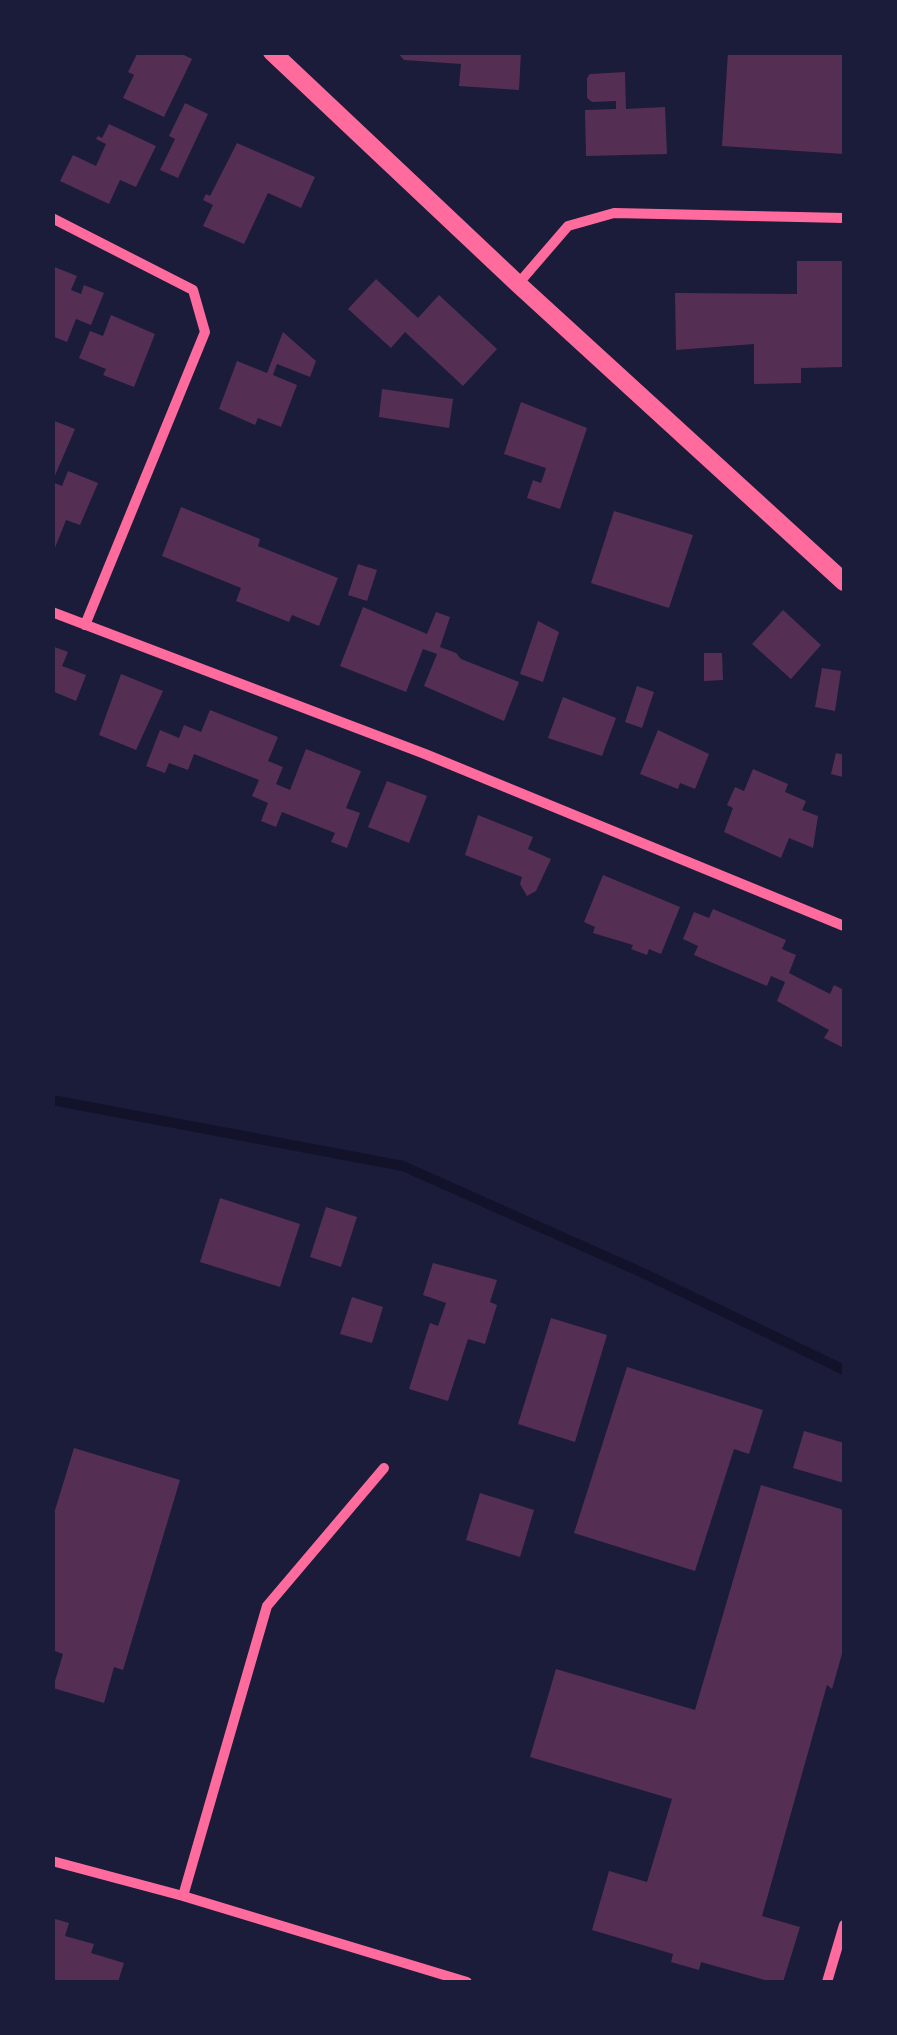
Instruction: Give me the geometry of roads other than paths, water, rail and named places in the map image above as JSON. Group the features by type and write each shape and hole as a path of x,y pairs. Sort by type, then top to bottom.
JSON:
{"street":[{"path":"272,52 844,582"},
{"path":"518,284 568,226 614,213 844,218"},
{"path":"52,218 192,290 206,332 86,626"},
{"path":"52,612 425,754 844,926"},
{"path":"183,1896 267,1606 384,1468"},
{"path":"52,1861 183,1896 467,1982"},
{"path":"827,1982 844,1925"}],"waterway":[{"path":"52,1100 403,1166 643,1273 844,1370"}]}
